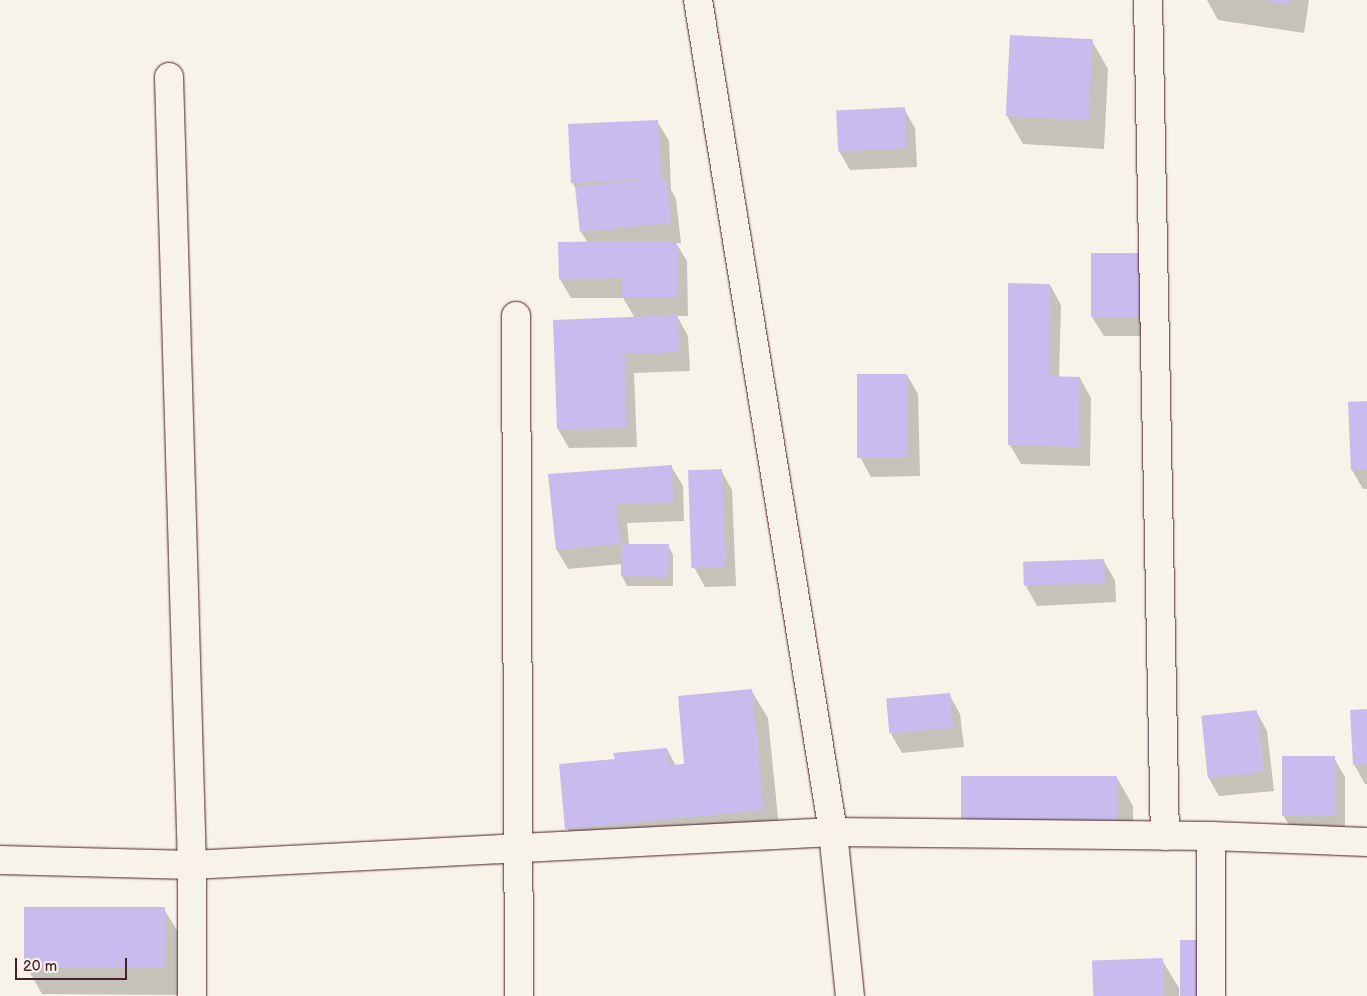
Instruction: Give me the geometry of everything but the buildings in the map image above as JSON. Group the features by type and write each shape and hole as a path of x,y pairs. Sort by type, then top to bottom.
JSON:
{"street":[{"path":"698,0 833,832 850,996"},
{"path":"1148,0 1164,836"},
{"path":"169,78 192,865 192,996"},
{"path":"516,316 519,996"},
{"path":"0,860 192,865 517,850 833,832 1211,836 1367,842"},
{"path":"1211,836 1211,996"}]}
